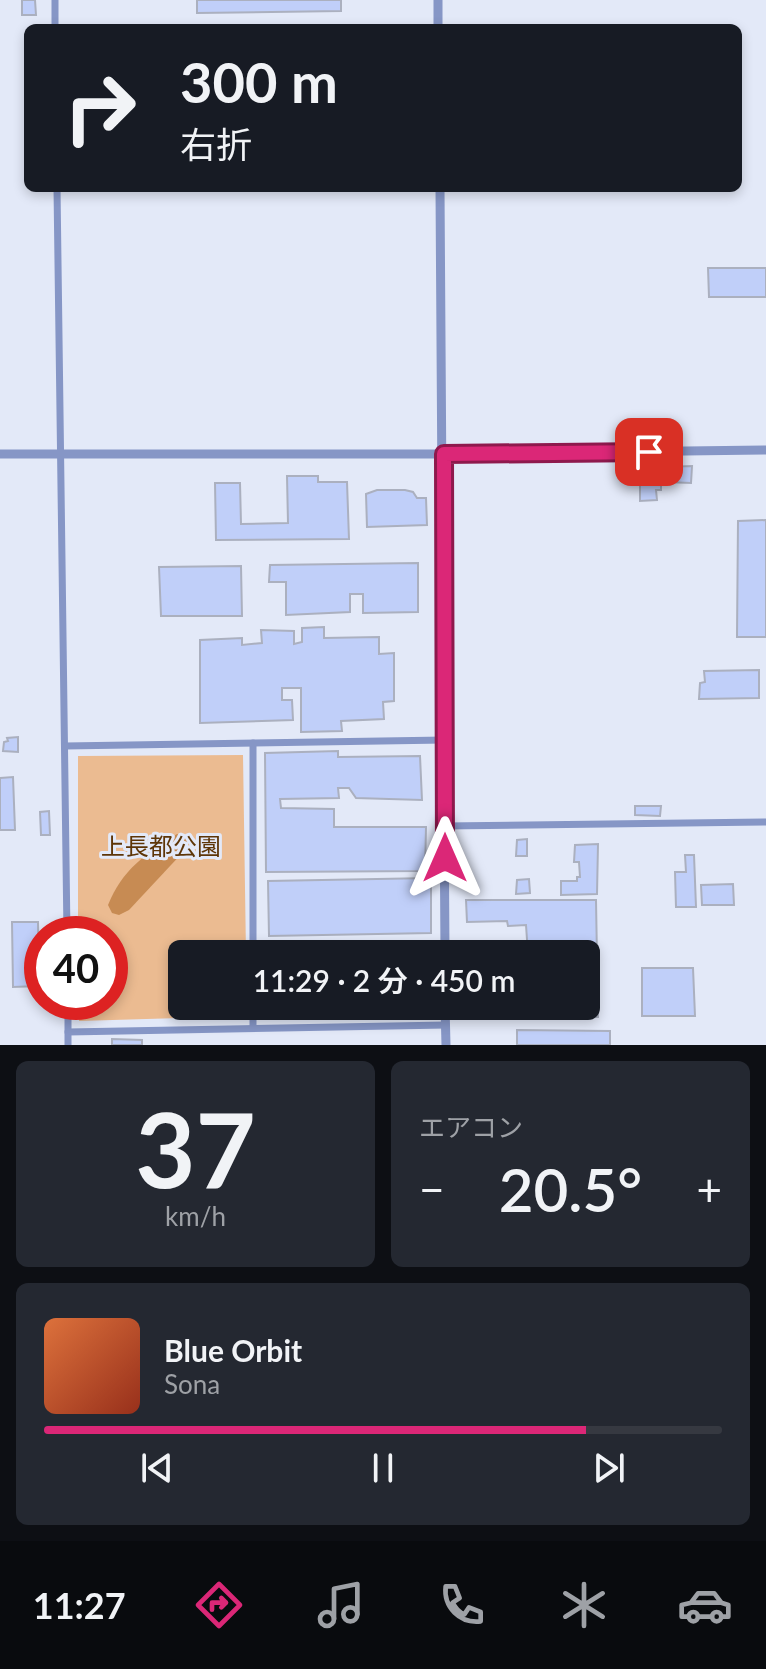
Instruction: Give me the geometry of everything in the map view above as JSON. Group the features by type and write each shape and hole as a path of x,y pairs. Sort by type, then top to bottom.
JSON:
{"street":[{"path":"55,0 55,24"},
{"path":"438,0 438,24"},
{"path":"57,192 67,916"},
{"path":"440,192 445,940"},
{"path":"0,454 766,450"},
{"path":"65,746 445,740"},
{"path":"253,743 253,940"},
{"path":"444,826 766,822"},
{"path":"68,1020 68,1045"},
{"path":"253,1020 253,1028"},
{"path":"446,1020 446,1045"},
{"path":"68,1032 446,1025"}],"green space":[{"name":"上長都公園","path":"243,755 246,940 168,940 168,1018 128,1020 128,916 78,916 78,756"}],"shaded area":[{"path":"177,834 186,835 189,841 185,850 129,910 119,915 112,913 108,905 128,872"}],"building":[{"path":"22,0 35,0 36,15 22,15"},
{"path":"197,0 341,0 341,11 197,13"},
{"path":"708,268 766,268 766,297 709,297"},
{"path":"692,466 691,483 665,482 665,467"},
{"path":"287,476 318,476 318,482 347,482 349,539 216,540 215,483 240,483 241,524 288,523"},
{"path":"640,476 661,476 661,490 656,490 657,500 640,501"},
{"path":"377,490 405,490 413,492 417,498 426,498 427,525 367,527 366,494"},
{"path":"766,520 766,637 737,637 738,521"},
{"path":"418,563 418,612 363,613 363,594 350,594 350,612 286,615 286,582 269,582 270,565"},
{"path":"241,566 242,616 161,616 159,567"},
{"path":"324,627 324,638 379,637 379,654 394,653 394,701 383,702 384,719 341,721 342,731 301,732 301,688 282,688 282,700 292,700 293,720 200,723 200,640 242,638 242,645 262,643 261,630 294,631 294,644 302,642 302,628"},
{"path":"759,670 759,698 699,699 700,683 705,682 704,671"},
{"path":"18,737 18,752 3,751 7,738"},
{"path":"338,751 338,757 420,756 422,800 356,798 349,788 338,788 339,798 280,799 281,808 334,809 334,827 426,827 425,871 266,872 265,753"},
{"path":"13,777 15,830 0,830 0,778"},
{"path":"635,806 661,806 660,816 635,815"},
{"path":"49,811 50,835 41,835 40,812"},
{"path":"527,839 527,856 516,856 517,840"},
{"path":"598,844 597,894 561,895 561,881 577,881 580,877 579,862 574,862 575,845"},
{"path":"685,855 694,855 696,907 676,907 675,872 686,872"},
{"path":"431,878 431,933 269,936 268,881"},
{"path":"529,879 530,893 516,894 517,880"},
{"path":"733,884 734,905 702,905 701,885"},
{"path":"466,900 596,900 597,940 527,940 526,925 508,926 507,921 467,922"},
{"path":"12,922 24,922 24,987 13,987"},
{"path":"642,968 693,968 695,1016 642,1016"},
{"path":"517,1030 610,1031 610,1045 517,1045"},
{"path":"112,1039 142,1040 142,1045 112,1045"}],"route":[{"path":"445,858 444,454 649,452"}]}
